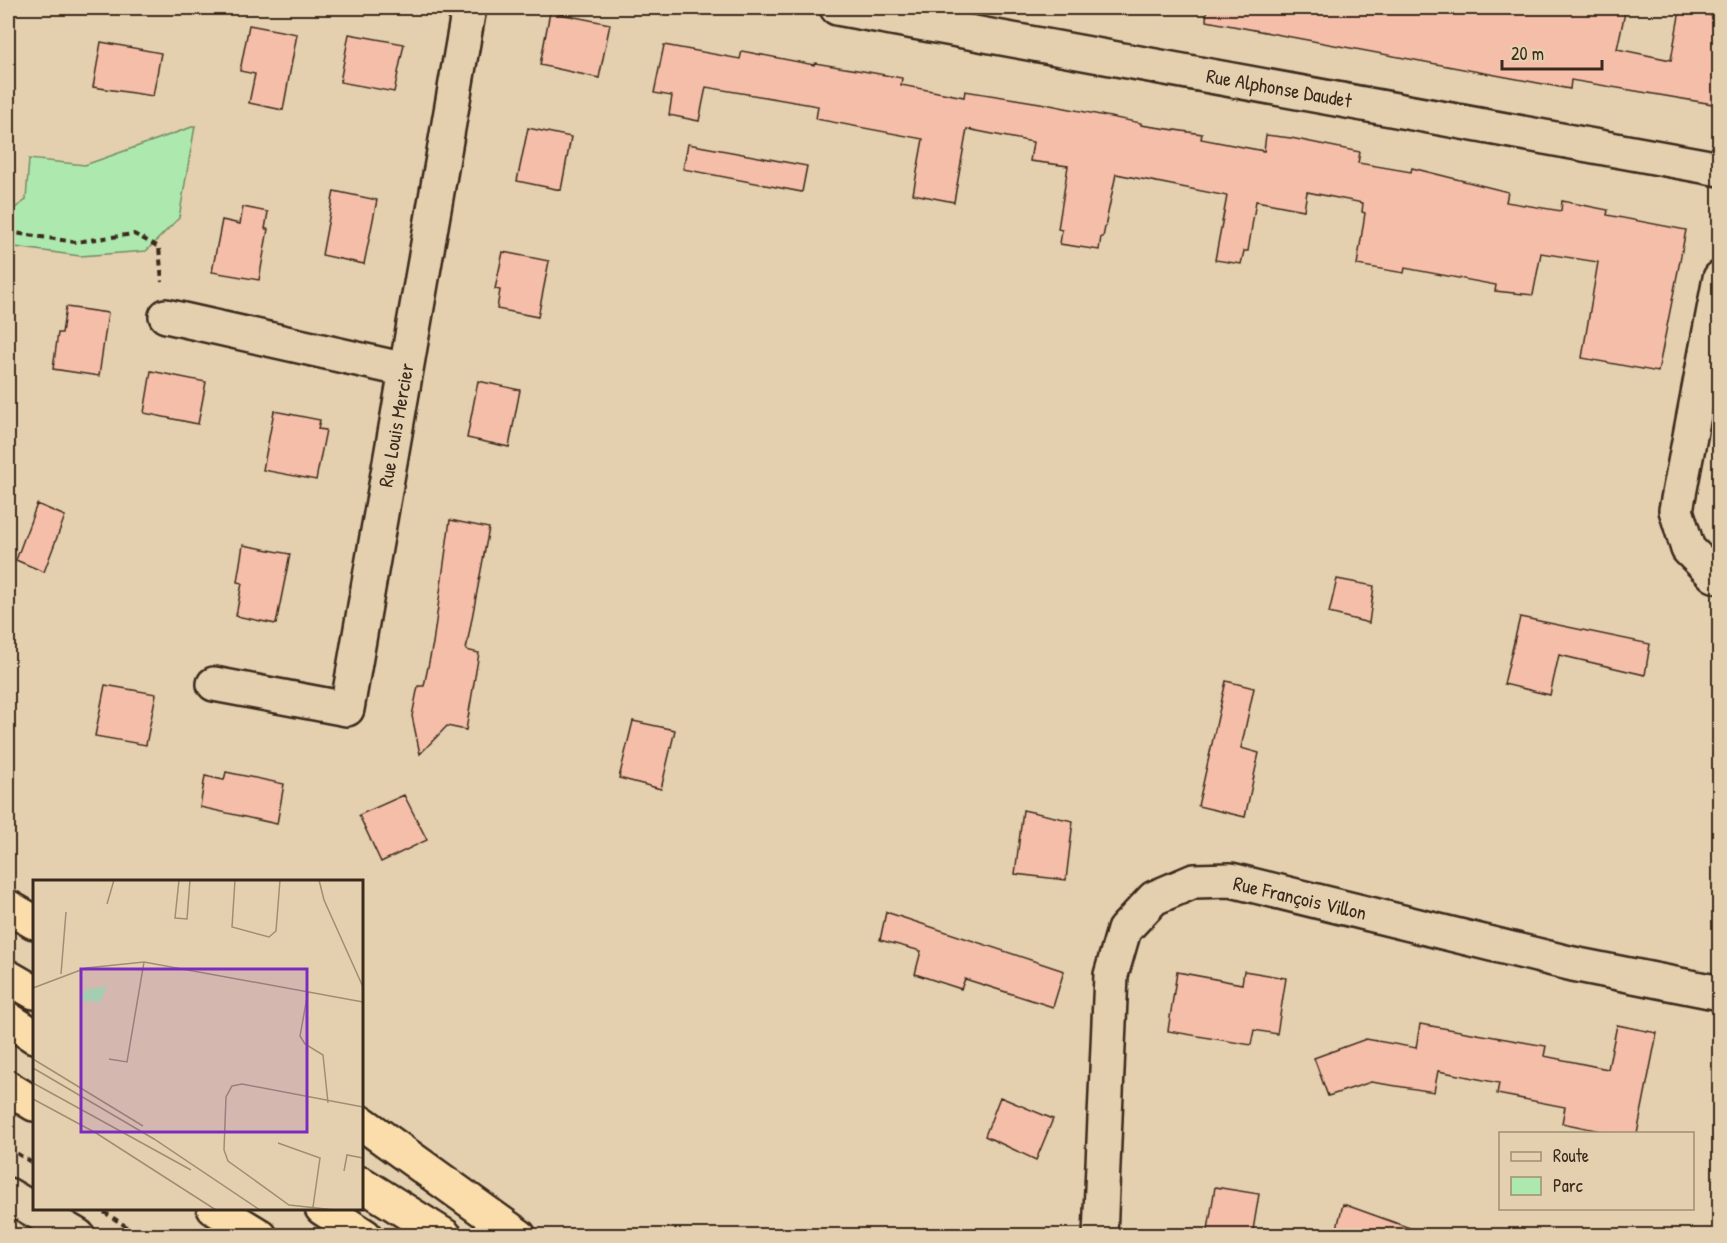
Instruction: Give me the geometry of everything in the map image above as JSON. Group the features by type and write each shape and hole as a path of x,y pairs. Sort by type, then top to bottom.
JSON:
{"highway":[{"path":"8,907 33,921"},
{"path":"8,977 33,991"},
{"path":"8,1019 33,1035"},
{"path":"8,1088 33,1103"},
{"path":"363,1124 519,1236"},
{"path":"363,1185 446,1236"},
{"path":"216,1210 260,1236"},
{"path":"324,1210 365,1236"}],"street":[{"name":"Rue Louis Mercier","path":"214,684 347,709 469,8"},
{"name":"Rue Alphonse Daudet","path":"837,8 1719,169"},
{"path":"1719,278 1676,510 1688,549 1719,577"},
{"path":"166,316 406,370"},
{"name":"Rue François Villon","path":"1100,1236 1111,975 1124,930 1154,898 1194,881 1231,880 1574,964 1719,993"},
{"path":"8,1195 33,1210"},
{"path":"34,1210 78,1236"}],"path":[{"path":"8,232 75,242 134,234 159,247 166,316"},
{"path":"8,1148 33,1163"},
{"path":"100,1210 141,1236"}],"green space":[{"path":"195,126 179,218 146,251 80,256 8,246 8,213 26,200 29,159 85,165"}],"building":[{"path":"1207,8 1626,8 1617,49 1671,60 1680,10 1719,17 1719,105 1571,80 1570,89 1206,21"},
{"path":"550,12 610,24 599,78 540,65"},
{"path":"249,25 297,34 283,110 249,103 255,74 240,71"},
{"path":"349,34 404,44 394,92 340,82"},
{"path":"101,42 161,53 153,96 93,87"},
{"path":"664,45 740,59 742,51 814,65 815,63 863,71 902,78 901,85 964,97 965,91 1040,103 1141,123 1141,125 1202,134 1201,139 1264,151 1266,135 1291,138 1360,152 1358,163 1411,172 1412,168 1508,192 1506,202 1561,211 1562,201 1608,210 1607,215 1686,230 1658,372 1582,358 1598,262 1541,253 1533,295 1495,291 1496,285 1405,268 1404,273 1357,265 1365,213 1362,212 1363,203 1307,192 1304,210 1256,201 1248,251 1244,251 1241,264 1215,260 1227,196 1116,174 1099,250 1060,244 1062,230 1058,229 1068,166 1030,161 1033,142 967,129 954,202 913,194 923,139 816,119 818,106 706,87 699,121 669,115 672,96 654,93"},
{"path":"528,128 571,137 561,190 517,181"},
{"path":"688,144 807,166 802,192 683,169"},
{"path":"334,191 377,200 364,264 322,255"},
{"path":"243,207 268,212 265,229 268,229 259,280 212,272 222,220 240,224"},
{"path":"503,252 549,261 538,317 497,309 500,290 495,289"},
{"path":"66,307 108,313 99,376 53,369 58,333 62,333"},
{"path":"151,371 206,382 198,424 144,413"},
{"path":"478,381 520,390 509,447 467,438"},
{"path":"274,411 320,420 318,429 326,430 316,480 263,470"},
{"path":"37,504 65,516 44,572 16,560"},
{"path":"450,520 489,528 466,650 479,653 466,730 447,726 420,754 412,716 418,686 424,686 433,643"},
{"path":"243,545 290,554 276,624 236,616 242,583 237,582"},
{"path":"1337,579 1374,586 1369,623 1329,613"},
{"path":"1520,617 1650,644 1645,675 1559,655 1550,695 1504,684"},
{"path":"1226,681 1254,688 1241,748 1259,753 1245,817 1198,806"},
{"path":"105,685 156,694 146,745 95,736"},
{"path":"633,721 675,730 661,789 619,778"},
{"path":"226,772 284,784 277,824 200,807 205,776 224,780"},
{"path":"404,795 427,840 381,862 359,815"},
{"path":"1023,810 1073,821 1066,880 1015,874"},
{"path":"886,912 1064,971 1053,1007 965,979 961,989 915,974 921,951 880,940"},
{"path":"1244,971 1286,978 1277,1034 1254,1030 1251,1045 1168,1031 1177,972 1242,984"},
{"path":"1420,1024 1546,1046 1544,1056 1608,1069 1617,1025 1657,1033 1637,1132 1605,1132 1562,1123 1565,1107 1497,1094 1499,1083 1438,1071 1434,1092 1371,1082 1328,1096 1314,1058 1366,1039 1416,1048"},
{"path":"1000,1097 1053,1119 1036,1160 985,1136"},
{"path":"1215,1187 1259,1194 1252,1236 1207,1236"},
{"path":"1343,1204 1421,1232 1420,1236 1335,1236"}]}
